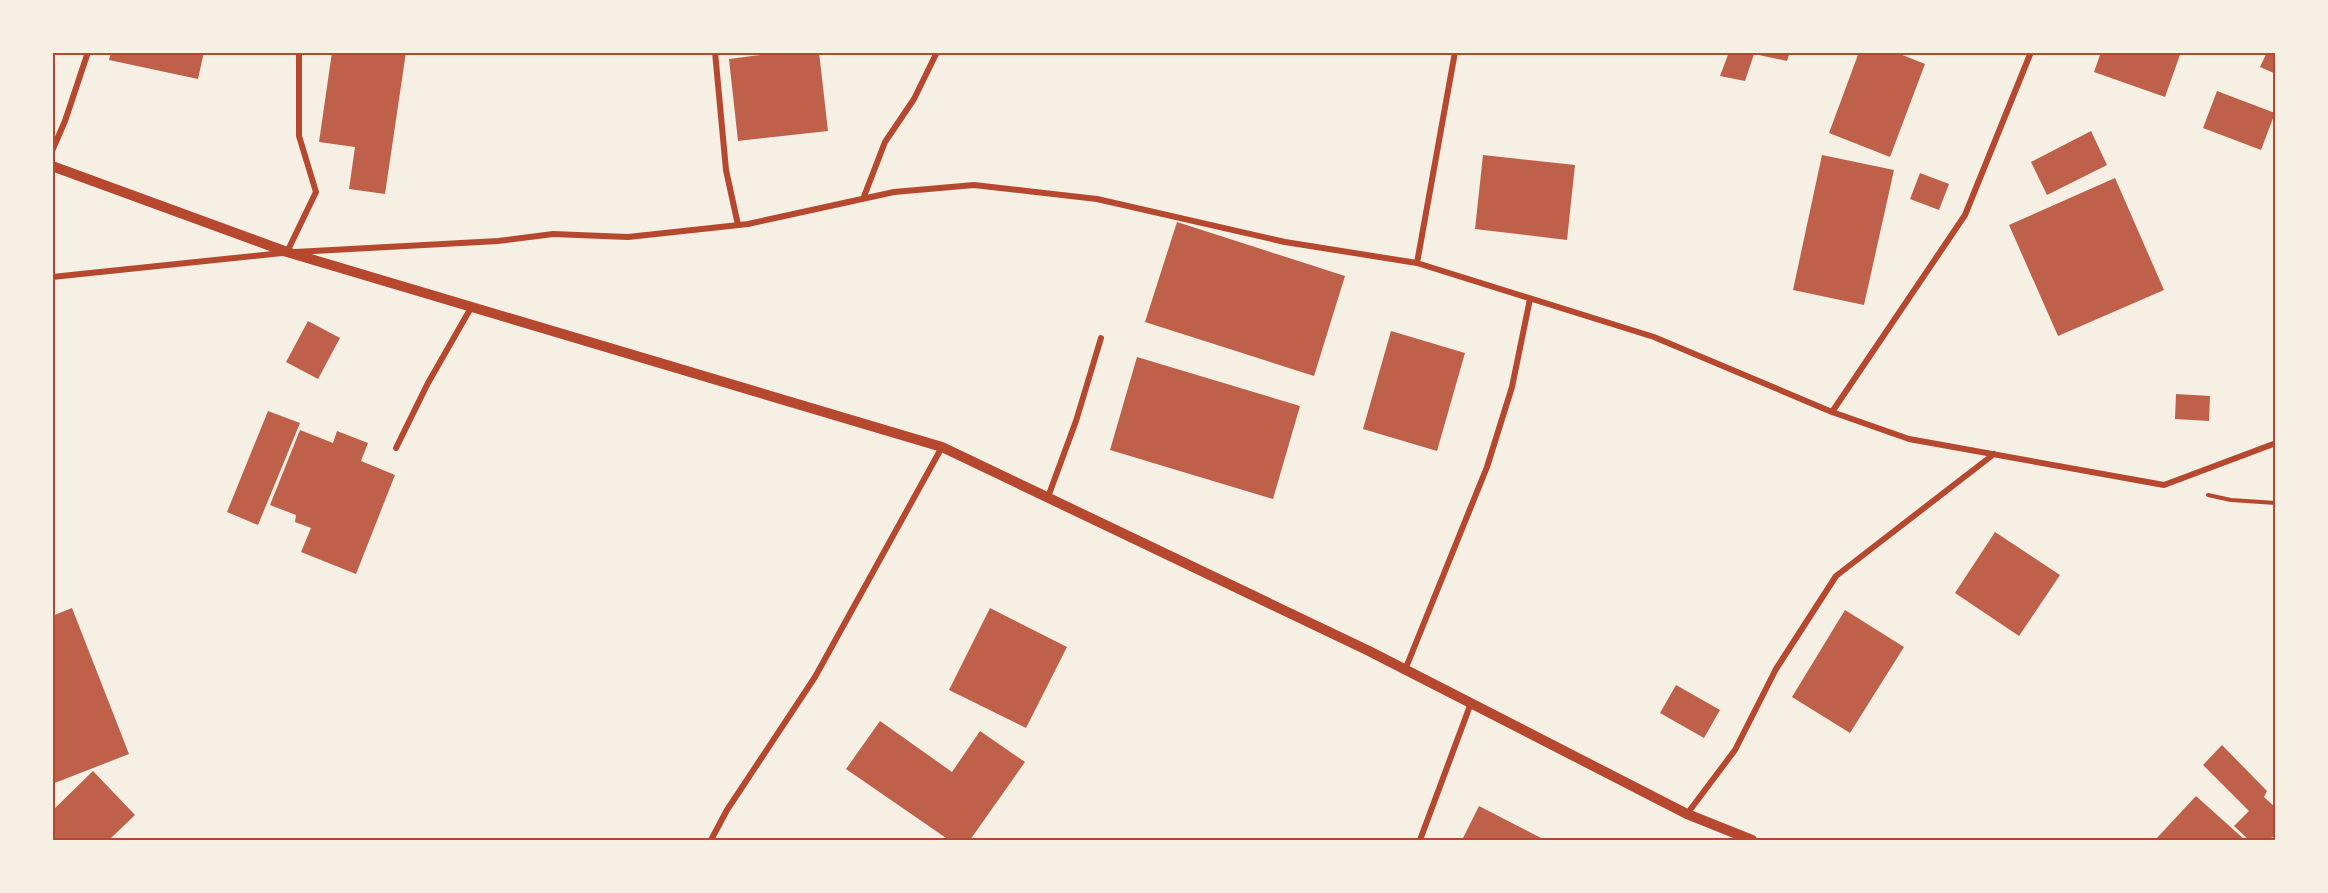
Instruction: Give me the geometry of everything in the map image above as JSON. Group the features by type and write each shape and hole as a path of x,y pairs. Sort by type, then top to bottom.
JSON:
{"street":[{"path":"52,151 65,121 88,52"},
{"path":"287,252 316,192 299,136 299,52"},
{"path":"715,52 726,170 738,225"},
{"path":"863,199 885,142 914,99 936,52"},
{"path":"1417,263 1455,52"},
{"path":"1832,412 1965,215 2031,52"},
{"path":"52,166 287,252 942,447 1472,703 1687,814 1752,840"},
{"path":"52,277 287,252 498,241 553,234 628,237 738,225 894,192 974,185 1097,199 1285,242 1417,263 1654,337 1832,412 1909,439 2164,485 2276,443"},
{"path":"1405,670 1445,566 1487,467 1512,387 1530,299"},
{"path":"396,448 428,383 472,306"},
{"path":"1048,497 1076,421 1101,338"},
{"path":"711,840 727,810 815,677 942,447"},
{"path":"1687,814 1735,750 1776,669 1836,576 1994,454"},
{"path":"1420,840 1472,703"}],"path":[{"path":"2164,485 2231,500 2276,504"}],"building":[{"path":"111,52 204,52 198,79 109,60"},
{"path":"332,52 406,52 385,194 349,189 355,147 319,142"},
{"path":"782,52 819,52 828,131 738,141 729,59"},
{"path":"1729,52 1790,52 1787,61 1754,54 1745,81 1720,76"},
{"path":"1859,52 1895,52 1925,64 1890,157 1829,133"},
{"path":"2101,52 2181,52 2165,97 2094,72"},
{"path":"2267,52 2276,52 2276,74 2260,67"},
{"path":"2217,91 2275,113 2261,150 2203,128"},
{"path":"2091,131 2107,165 2047,195 2031,162"},
{"path":"1483,155 1575,165 1567,240 1475,229"},
{"path":"1822,155 1894,170 1864,305 1793,290"},
{"path":"1920,173 1949,184 1939,210 1910,199"},
{"path":"2115,178 2164,290 2058,336 2009,225"},
{"path":"1177,222 1345,276 1314,376 1145,322"},
{"path":"308,321 340,338 318,379 286,362"},
{"path":"1391,331 1465,353 1437,451 1363,429"},
{"path":"1137,357 1300,406 1273,499 1110,450"},
{"path":"2176,394 2210,396 2209,421 2175,419"},
{"path":"268,411 300,423 258,525 227,512"},
{"path":"300,430 333,443 337,431 368,443 361,461 395,475 356,574 301,552 311,528 295,522 296,515 270,505"},
{"path":"1995,532 2060,575 2019,636 1955,593"},
{"path":"72,608 129,754 52,784 52,616"},
{"path":"990,608 1067,647 1026,728 949,690"},
{"path":"1845,610 1904,647 1850,733 1792,697"},
{"path":"1676,685 1720,710 1704,738 1660,713"},
{"path":"880,721 952,772 980,731 1025,762 970,840 949,840 846,769"},
{"path":"2222,745 2267,791 2264,797 2276,808 2276,834 2269,840 2249,840 2234,826 2249,811 2203,765"},
{"path":"93,771 135,815 109,840 52,840 52,811"},
{"path":"2196,796 2245,840 2155,840"},
{"path":"1479,806 1545,840 1462,840"}]}
